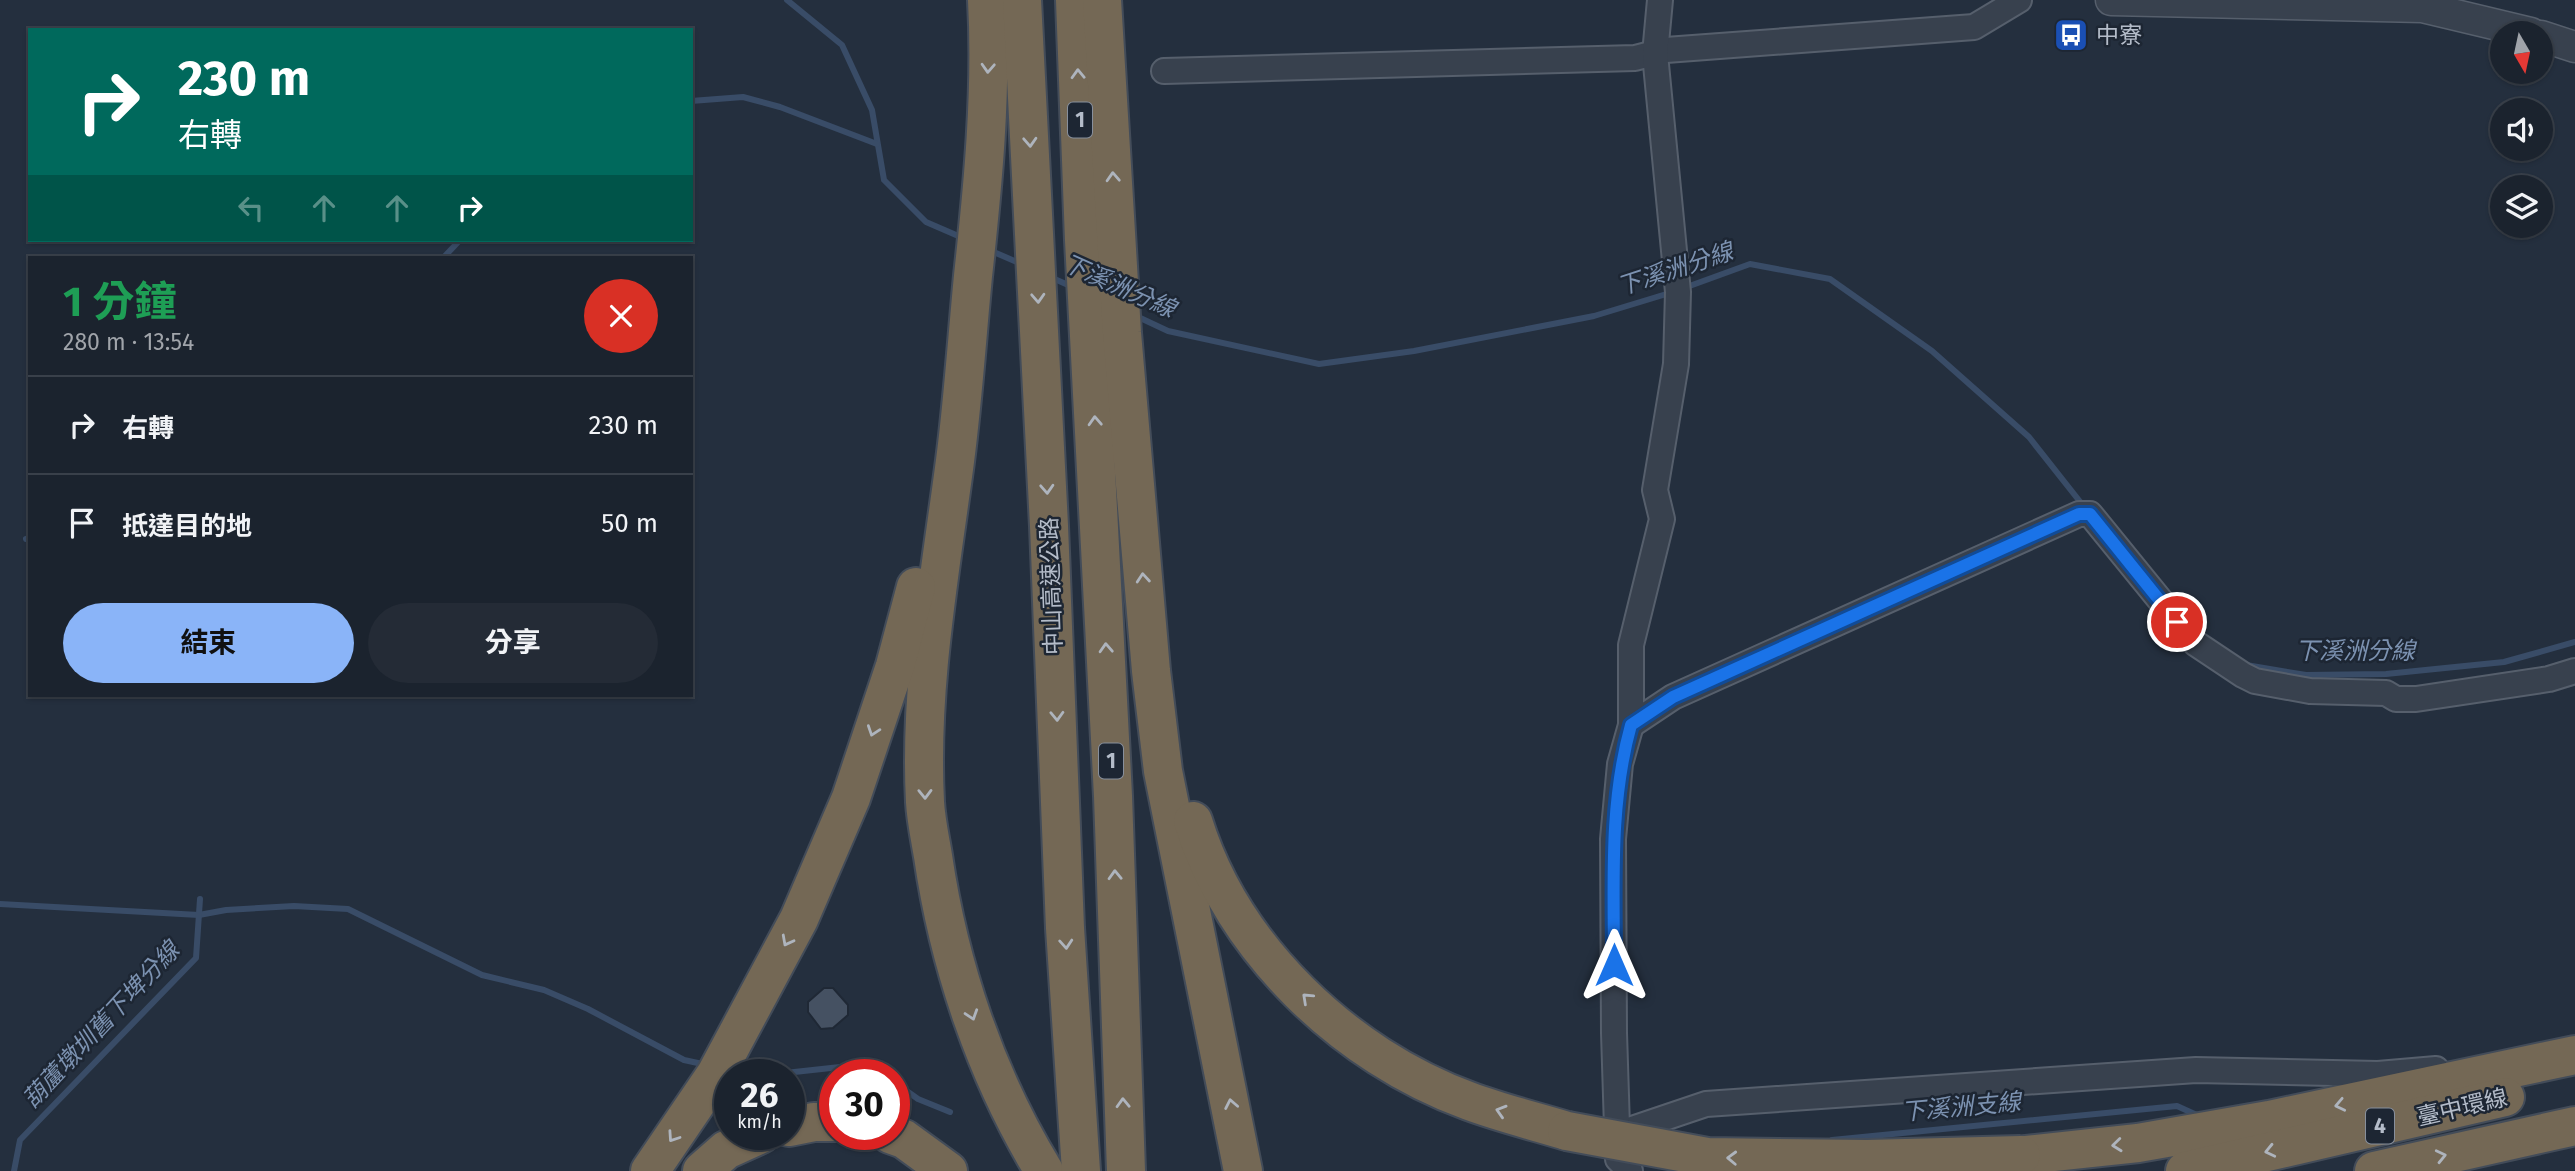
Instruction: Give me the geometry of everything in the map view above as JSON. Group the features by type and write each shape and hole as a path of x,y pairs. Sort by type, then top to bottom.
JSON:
{"highway":[{"path":"650,1171 716,1074 799,919 912,659 937,535 969,332 981,206 989,48 987,0"},
{"name":"中山高速公路","path":"1022,0 1042,372 1064,914 1081,1171"},
{"name":"1","path":"1075,0 1100,243 1107,342 1113,796 1126,1171"},
{"path":"1100,243 1102,0"},
{"path":"1107,342 1163,771 1243,1171"},
{"path":"912,659 924,729 925,805 937,886 955,964 1002,1093 1023,1137 1044,1171"},
{"path":"1151,671 1204,859 1238,915 1282,975 1333,1022 1374,1054 1468,1101 1567,1131 1707,1157 1867,1159 2021,1155"},
{"path":"1893,1171 2138,1143 2269,1120 2575,1055"},
{"name":"臺中環線","path":"2185,1171 2575,1081"},
{"name":"臺中環線","path":"2374,1171 2575,1126"},
{"path":"910,1143 948,1171"},
{"path":"702,1171 726,1150"}],"street":[{"path":"1630,1171 1618,1159 1613,839 1620,764 1631,725 1631,645 1662,520 1655,490 1676,364 1678,330 1678,292 1655,54 1660,0"},
{"path":"1164,71 1635,58 1666,50 1975,27 2018,0"},
{"path":"2111,0 2422,7 2490,23"},
{"path":"2553,40 2575,47"},
{"path":"1631,725 1673,697 2079,514 2090,514 2195,643 2255,681 2311,691 2386,694 2396,699 2416,699 2549,679 2575,671"},
{"path":"1617,1134 1706,1104 2196,1070 2378,1074 2471,1067 2575,1050"}],"building":[{"path":"824,988 833,988 848,1005 848,1015 833,1028 821,1029 808,1012 808,1002"}],"waterway":[{"name":"下溪洲分線","path":"787,0 842,45 872,110 884,180 926,222 963,238"},
{"path":"693,101 743,97 780,107 877,144"},
{"path":"445,256 458,242"},
{"name":"下溪洲分線","path":"989,250 1024,265"},
{"name":"下溪洲分線","path":"1684,288 1750,264 1830,279 1932,351 2029,437 2085,508"},
{"name":"下溪洲分線","path":"1050,277 1075,288"},
{"name":"下溪洲分線","path":"1136,316 1168,331 1319,364 1414,351 1594,316 1673,292"},
{"name":"下溪洲分線","path":"2246,665 2306,675 2386,674 2504,662 2575,642"},
{"name":"葫蘆墩圳舊下埤分線","path":"14,1171 20,1140 196,958 200,899"},
{"path":"0,904 199,915 226,910 294,906 348,909 482,975 544,990 588,1009 684,1060 707,1065"},
{"path":"805,1071 819,1069"},
{"path":"910,1093 950,1112"},
{"name":"下溪洲支線","path":"1832,1140 2177,1106 2199,1116"}],"place":[{"name":"中寮","path":"2071,35"}],"route":[{"path":"1614,965 1613,839 1620,764 1631,725 1673,697 1885,599 2079,514 2090,514 2177,622"}]}
